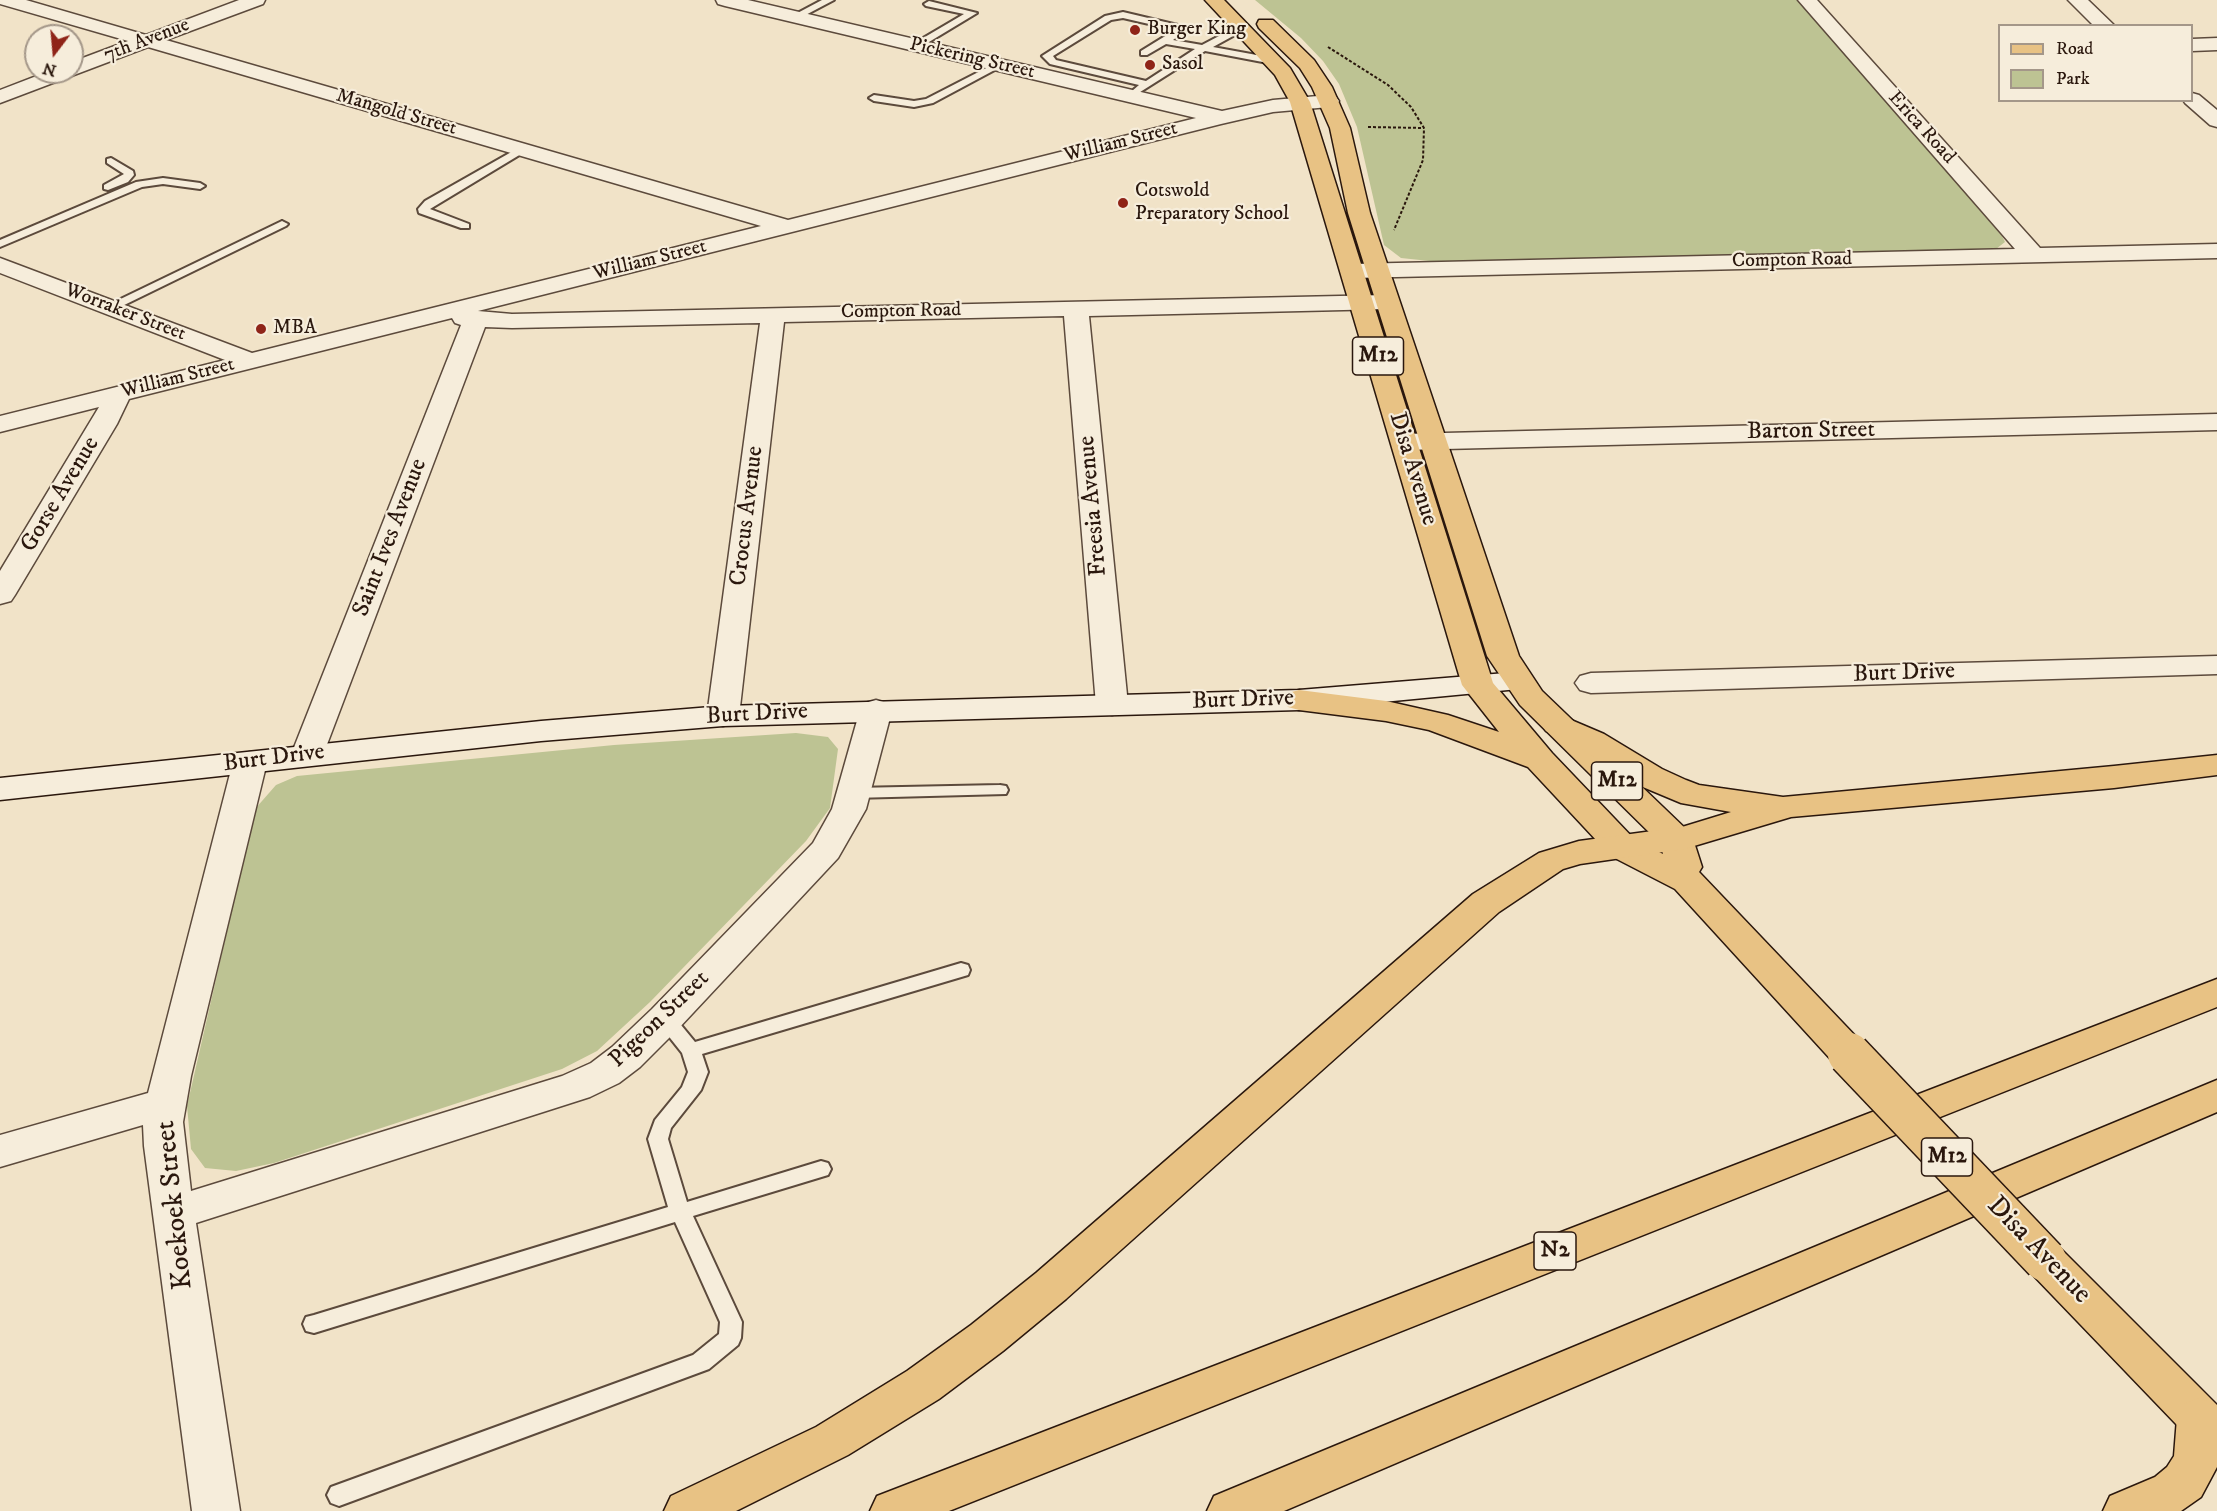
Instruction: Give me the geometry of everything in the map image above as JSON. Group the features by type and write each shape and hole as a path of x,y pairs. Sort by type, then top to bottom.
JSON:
{"main road":[{"name":"Disa Avenue","path":"1214,0 1273,61 1300,102 1365,270 1386,302 1499,645 1518,681 1557,724 1676,839 1688,881"},
{"name":"Disa Avenue","path":"1254,13 1307,64 1329,101 1340,128 1359,213 1365,270 1361,302 1478,685 1540,760 1623,848 1688,881 2045,1260 2208,1427"},
{"path":"1299,700 1386,711 1437,722 1491,740 1540,760"},
{"path":"1557,724 1592,741 1650,777 1693,795 1790,806 2114,777 2217,765"},
{"path":"688,1511 798,1460 832,1441 923,1385 987,1338 1051,1286 1486,903 1551,861 1573,854 1676,839 1790,806"},
{"name":"N2","path":"894,1511 2217,992"},
{"path":"1231,1511 1611,1353 2217,1095"},
{"path":"2127,1511 2138,1509 2172,1492 2184,1482 2193,1469 2208,1427"}],"street":[{"name":"Mangold Street","path":"6,0 787,227"},
{"name":"7th Avenue","path":"84,65 256,0"},
{"name":"Pickering Street","path":"725,0 1220,118"},
{"name":"Erica Road","path":"1807,0 2034,256"},
{"path":"2077,0 2104,24"},
{"path":"2193,45 2217,44"},
{"path":"0,97 34,84"},
{"path":"2193,100 2217,121"},
{"name":"William Street","path":"0,424 1220,118 1300,102 1329,101"},
{"name":"Compton Road","path":"1365,270 2217,251"},
{"name":"Worraker Street","path":"0,265 250,361"},
{"path":"575,280 616,318"},
{"name":"Compton Road","path":"442,314 475,321 1386,302"},
{"name":"Freesia Avenue","path":"1076,308 1112,705"},
{"name":"Crocus Avenue","path":"723,716 773,315"},
{"name":"Saint Ives Avenue","path":"307,755 475,321"},
{"name":"Gorse Avenue","path":"0,595 12,555 104,424 119,394"},
{"name":"Barton Street","path":"1404,442 2217,422"},
{"name":"Burt Drive","path":"1590,683 2217,665"},
{"name":"Burt Drive","path":"0,789 541,731 723,716 1299,700 1518,681"},
{"name":"Pigeon Street","path":"174,1212 576,1087 605,1073 626,1057 665,1019 826,849 849,809 876,710"},
{"name":"Koekoek Street","path":"216,1511 164,1146 165,1103 250,762"},
{"path":"0,1151 165,1103"}],"lane":[{"path":"795,17 829,0"},
{"path":"916,46 972,13 929,4"},
{"path":"1144,53 1179,31 1179,28 1131,16 1115,16 1108,18 1047,56 1053,62 1146,84"},
{"path":"1128,96 1202,49 1241,28"},
{"path":"1165,41 1273,61"},
{"path":"874,98 914,104 930,101 999,65"},
{"path":"1108,75 1118,69"},
{"path":"465,226 425,213 424,209 429,203 522,149"},
{"path":"0,233 124,180 129,172 111,161"},
{"path":"0,244 140,184 163,181 200,186"},
{"path":"110,307 282,224"},
{"path":"853,793 1000,790"},
{"path":"691,1050 961,970"},
{"path":"339,1495 701,1362 730,1338 731,1322 680,1211 658,1139 662,1125 691,1090 698,1072 691,1050 665,1019"},
{"path":"314,1324 821,1168"}],"path":[{"path":"1378,128 1424,128"}],"green space":[{"path":"1255,0 1798,0 2005,242 1996,249 1987,250 1439,262 1401,258 1384,245 1357,127 1339,84 1323,61 1301,38"},
{"path":"796,733 828,737 838,749 830,808 806,841 650,1002 597,1051 562,1069 274,1163 236,1171 205,1168 191,1149 187,1106 255,809 276,785 297,776 614,745"}],"place":[{"name":"Burger King","path":"1135,30"},
{"name":"Sasol","path":"1150,65"},
{"name":"Cotswold Preparatory School","path":"1123,203"},
{"name":"MBA","path":"261,329"}]}
